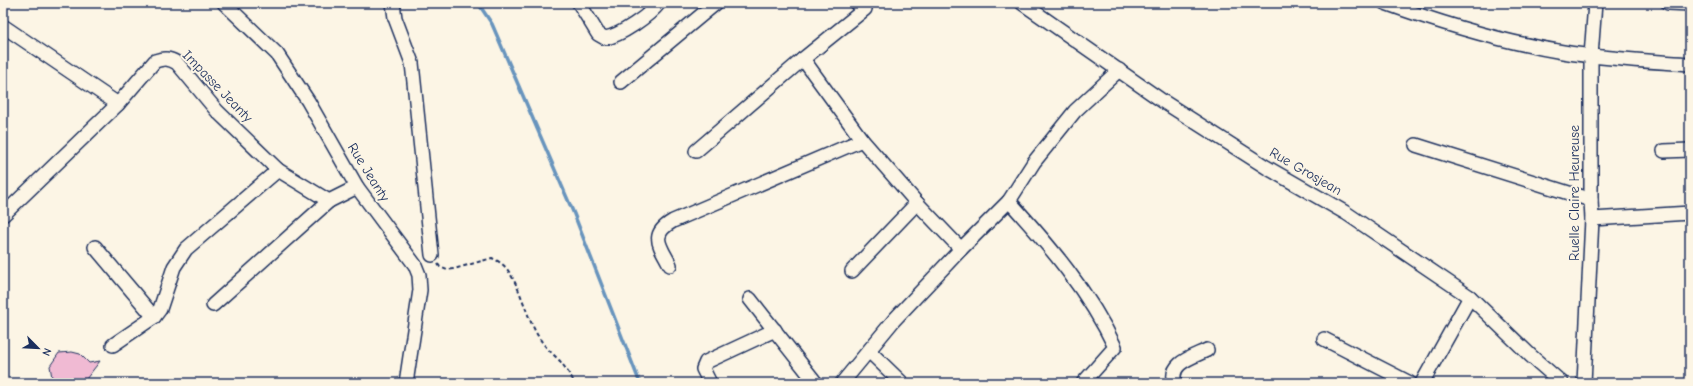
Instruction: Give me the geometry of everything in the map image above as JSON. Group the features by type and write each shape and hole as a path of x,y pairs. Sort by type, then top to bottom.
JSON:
{"street":[{"name":"Rue Jeanty","path":"224,3 277,54 308,101 357,187 415,265 419,274 420,290 406,383"},
{"path":"392,3 395,18 412,63 432,255"},
{"path":"579,3 598,34 604,38 622,31 654,10 659,3"},
{"path":"621,82 716,3"},
{"path":"696,152 803,59 865,8 857,3"},
{"name":"Rue Grosjean","path":"1022,3 1164,102 1266,167 1346,213 1470,297 1531,356 1562,383"},
{"path":"1385,3 1478,34 1521,44 1591,56 1690,64"},
{"name":"Ruelle Claire Heureuse","path":"1584,383 1592,219 1591,56 1595,3"},
{"path":"1668,3 1690,4"},
{"path":"3,26 118,104 3,215"},
{"name":"Impasse Jeanty","path":"118,104 155,61 162,58 170,59 177,63 217,111 278,170 329,200"},
{"path":"803,59 862,140 917,203 962,249"},
{"path":"842,383 894,320 1009,200 1034,162 1075,110 1119,70"},
{"path":"670,265 659,243 660,231 663,227 673,221 862,140"},
{"path":"1416,145 1591,200"},
{"path":"1664,150 1690,150"},
{"path":"113,346 154,317 163,302 174,267 186,249 278,170"},
{"path":"213,305 329,200 357,187"},
{"path":"1009,200 1074,278 1115,347 1083,383"},
{"path":"852,271 917,203"},
{"path":"1592,219 1690,213"},
{"path":"95,247 154,317"},
{"path":"1422,383 1470,297"},
{"path":"750,299 816,383"},
{"path":"710,383 703,369 706,362 775,330"},
{"path":"1324,339 1410,383"},
{"path":"1175,383 1174,372 1176,367 1181,362 1207,350"},
{"path":"869,351 902,383"}],"path":[{"path":"432,255 440,268 447,270 492,258 501,263 507,269 517,288 528,317 541,341 549,352 558,359 575,383"}],"building":[{"path":"72,352 80,354 89,363 100,361 83,383 53,383 50,366 59,353"}],"waterway":[{"path":"478,3 492,24 574,214 640,383"}]}
